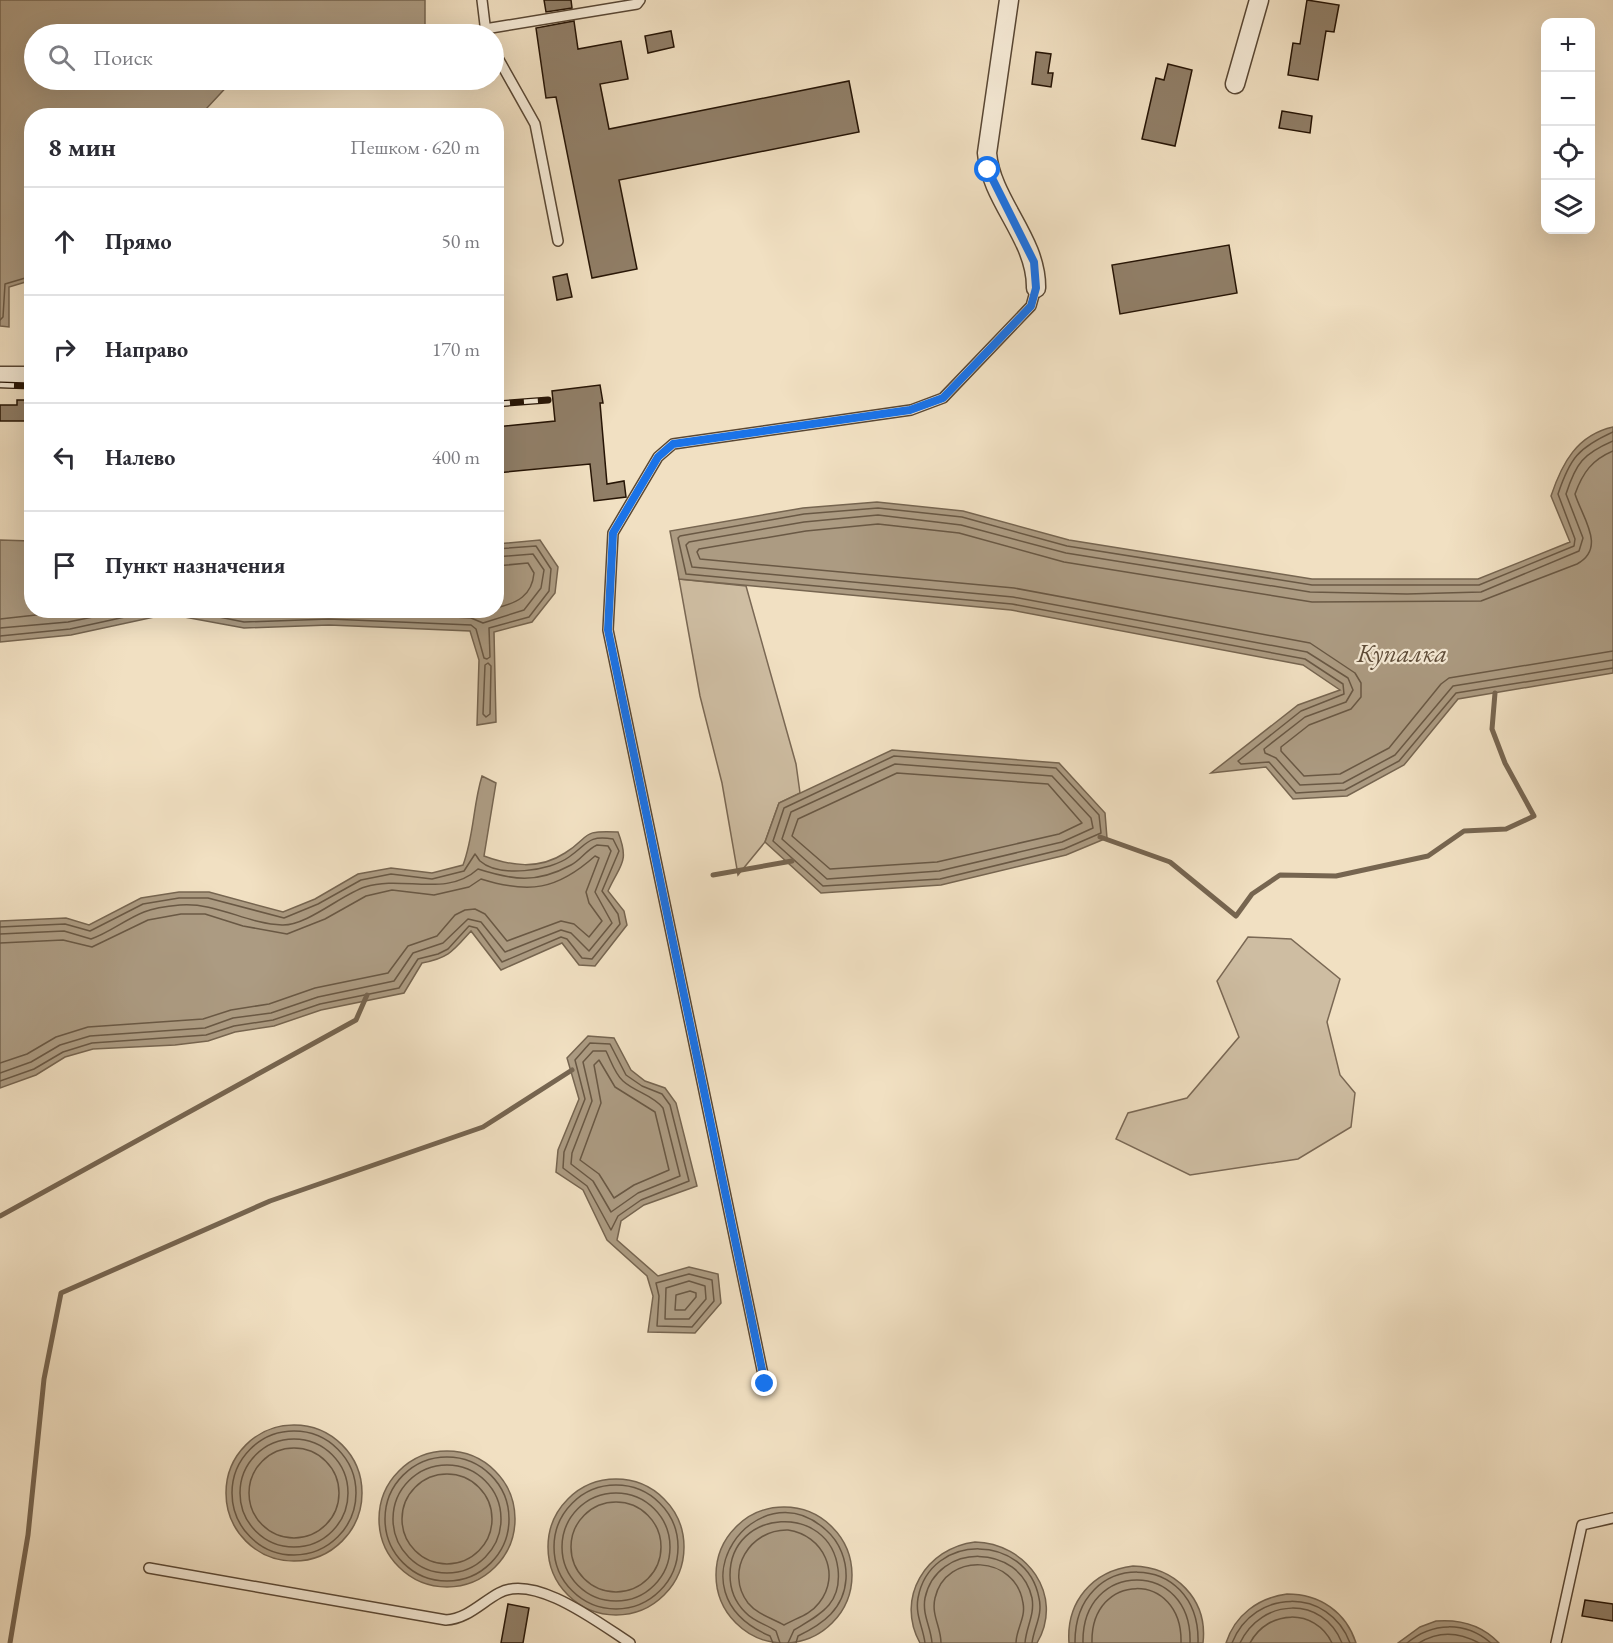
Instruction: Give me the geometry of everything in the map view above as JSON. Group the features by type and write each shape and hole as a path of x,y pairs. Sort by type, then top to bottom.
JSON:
{"street":[{"path":"1009,0 987,161 996,186 1034,262 1036,288"},
{"path":"1235,84 1260,0"},
{"path":"0,376 24,376"}],"lane":[{"path":"482,0 484,24"},
{"path":"504,28 636,4 640,0"},
{"path":"504,69 535,124 558,241"},
{"path":"765,1384 608,630 613,533 658,457 673,444 910,410 943,398 1031,306 1036,288"},
{"path":"1556,1643 1582,1524 1613,1518"},
{"path":"149,1568 446,1620 463,1616 508,1589 529,1589 554,1598 630,1643"}],"shaded area":[{"path":"679,579 746,586 796,764 800,793 779,803 765,842 738,875 722,783 700,696"},
{"path":"1248,937 1291,939 1340,979 1327,1022 1340,1075 1355,1093 1351,1127 1298,1159 1190,1175 1116,1139 1128,1113 1187,1098 1239,1037 1217,981"}],"water":[{"path":"0,0 425,0 425,24 24,24 24,90 224,90 207,108 24,108 24,282 9,287 9,327 0,326"},
{"name":"Купалка","path":"1613,427 1613,673 1458,699 1404,765 1347,796 1293,799 1266,767 1211,773 1298,705 1340,690 1303,665 1011,610 679,579 670,531 803,508 877,502 963,511 1069,540 1312,579 1478,579 1570,542 1551,496 1555,484 1566,462 1580,444 1600,431"},
{"path":"0,540 24,541 24,618 150,618 71,635 0,642"},
{"path":"540,540 558,567 555,593 532,622 494,632 496,722 477,725 479,660 470,631 329,625 244,628 190,618 504,618 504,543"},
{"path":"892,750 1059,763 1105,813 1107,838 1066,855 941,885 821,893 765,842 779,803"},
{"path":"482,776 496,783 484,856 515,864 535,864 565,853 591,833 618,832 622,842 622,863 608,891 624,911 627,925 595,966 579,965 562,943 501,970 471,931 450,953 439,959 422,963 404,993 321,1010 274,1026 235,1032 208,1041 93,1049 65,1057 36,1075 0,1088 0,921 66,918 89,925 141,898 179,892 209,892 283,912 315,899 358,874 391,868 432,873 463,865"},
{"path":"588,1036 614,1038 631,1070 645,1081 665,1088 676,1103 697,1186 644,1205 621,1221 617,1240 658,1276 689,1267 718,1274 721,1303 695,1333 648,1332 653,1296 647,1276 607,1240 583,1190 556,1172 558,1150 579,1099 567,1058"},
{"path":"294,1425 320,1430 342,1445 357,1467 362,1493 357,1519 342,1541 320,1556 294,1561 268,1556 246,1541 231,1519 226,1493 231,1467 246,1445 268,1430"},
{"path":"447,1451 473,1456 495,1471 510,1493 515,1519 510,1545 495,1567 473,1582 447,1587 421,1582 399,1567 384,1545 379,1519 384,1493 399,1471 421,1456"},
{"path":"616,1479 642,1484 664,1499 679,1521 684,1547 679,1573 664,1595 642,1610 616,1615 590,1610 568,1595 553,1573 548,1547 553,1521 568,1499 590,1484"},
{"path":"784,1507 810,1512 832,1527 847,1549 852,1575 847,1601 832,1623 810,1638 784,1643 758,1638 736,1623 721,1601 716,1575 721,1549 736,1527 758,1512"},
{"path":"975,1542 1010,1551 1036,1575 1043,1590 1046,1607 1044,1625 1037,1643 920,1643 913,1626 911,1609 913,1593 920,1578 929,1565 942,1554 958,1546"},
{"path":"1133,1566 1162,1572 1186,1588 1200,1613 1203,1643 1069,1643 1072,1614 1084,1591 1105,1574"},
{"path":"1287,1594 1310,1597 1330,1607 1346,1622 1356,1643 1226,1643 1235,1624 1249,1610 1266,1599"},
{"path":"1436,1621 1470,1624 1486,1632 1499,1643 1398,1643 1420,1627"}],"building":[{"path":"544,0 571,0 572,8 546,12"},
{"path":"1307,0 1339,5 1334,32 1326,31 1318,80 1288,75 1293,43 1300,44"},
{"path":"574,21 578,49 621,41 628,79 600,84 609,129 849,81 859,132 619,180 637,269 592,278 556,97 546,98 536,28"},
{"path":"671,31 674,47 648,53 645,36"},
{"path":"1036,52 1051,54 1048,73 1053,73 1051,87 1032,84"},
{"path":"1168,64 1192,70 1175,146 1142,139 1156,78 1164,80"},
{"path":"1282,111 1312,116 1310,133 1279,128"},
{"path":"1229,245 1237,293 1120,314 1112,265"},
{"path":"567,274 572,297 557,300 553,277"},
{"path":"600,385 607,484 624,481 626,497 594,501 590,464 504,472 504,426 555,421 552,391"},
{"path":"17,400 24,400 24,421 0,421 0,405 17,405"},
{"path":"1585,1600 1613,1604 1613,1621 1582,1616"},
{"path":"508,1604 529,1608 523,1643 501,1643"}],"waterway":[{"path":"1100,837 1170,862 1236,916 1252,894 1280,875 1336,876 1428,856 1464,831 1506,829 1534,816 1505,763 1492,729 1495,693"},
{"path":"713,875 792,861"},
{"path":"0,1216 356,1020 367,995"},
{"path":"10,1643 28,1535 44,1379 61,1293 270,1201 483,1127 572,1070"}],"railway":[{"path":"0,385 24,386"},
{"path":"504,403 548,400"}],"route":[{"path":"765,1384 608,630 613,533 658,457 673,444 910,410 943,398 1004,337 1031,306 1036,288 1034,262 988,170"}]}
